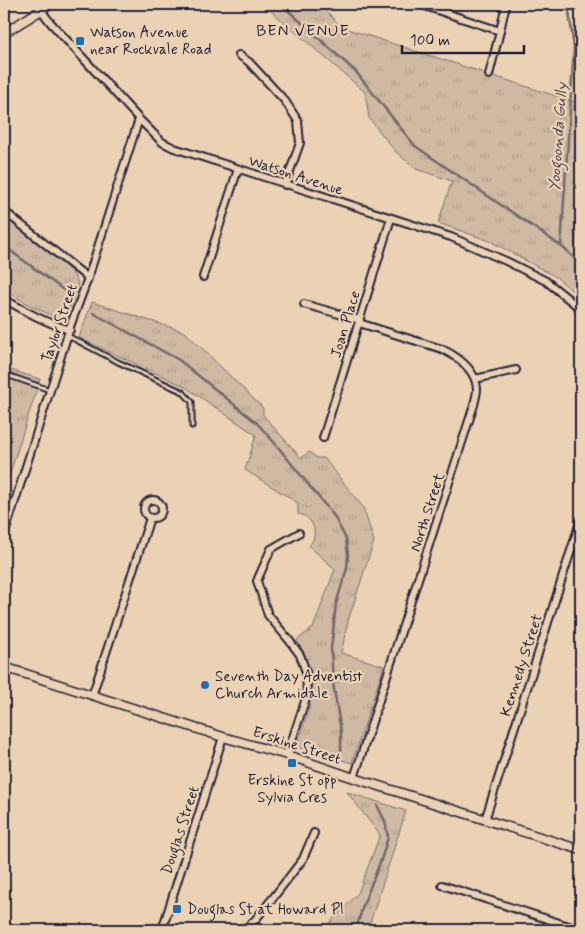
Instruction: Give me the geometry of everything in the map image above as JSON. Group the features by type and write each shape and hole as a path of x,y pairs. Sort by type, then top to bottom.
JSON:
{"street":[{"path":"4,33 51,4"},
{"path":"419,4 500,31"},
{"path":"489,75 506,4"},
{"name":"Watson Avenue","path":"42,10 50,22 162,142 174,148 286,185 451,237 546,281 581,309"},
{"path":"239,55 249,62 285,101 298,121 300,143 286,185"},
{"name":"Taylor Street","path":"4,536 140,118"},
{"path":"203,277 238,169"},
{"path":"4,211 88,278"},
{"name":"Joan Place","path":"323,438 391,218"},
{"path":"4,299 69,333"},
{"path":"304,304 442,348 460,360 470,370 475,379 516,370"},
{"name":"North Street","path":"354,778 474,404 477,390 475,379"},
{"path":"92,696 150,518"},
{"name":"Kennedy Street","path":"485,820 581,519"},
{"path":"287,755 307,694 306,672 300,655 268,615 256,581 271,549 299,534"},
{"name":"Erskine Street","path":"4,667 92,696 287,755 581,850"},
{"name":"Douglas Street","path":"162,930 223,736"},
{"path":"243,930 255,920 303,858 314,833"},
{"path":"442,885 581,930"}],"lane":[{"path":"69,333 118,362 182,392 192,402 192,426"},
{"path":"4,374 50,390"}],"green space":[{"path":"263,4 320,4 341,27 581,104 576,245 581,250 581,298 556,277 490,241 438,223 452,181 416,169 395,151 369,118 365,92"},
{"path":"4,216 72,272 78,283 65,321 33,307 4,290"},
{"path":"92,302 185,332 263,408 263,415 301,458 309,452 317,458 324,458 363,507 374,541 348,621 341,653 384,666 352,763 296,747 309,709 312,690 309,668 297,640 313,628 335,569 309,546 314,536 311,522 308,518 298,514 298,503 245,470 256,435 184,386 79,338"},
{"path":"4,368 40,379 4,492"},
{"path":"347,792 406,811 369,930 323,930 358,893 380,835"}],"waterway":[{"path":"281,4 356,72 415,146 561,246"},
{"name":"Yoogoonda Gully","path":"568,4 574,48 561,246 581,264"},
{"path":"4,246 69,294"},
{"path":"93,313 179,360 257,423 334,516 346,539 348,555 347,568 336,604 331,649 333,683 341,732 341,751"},
{"path":"356,930 363,905 388,837 385,821 377,805"}],"place":[{"name":"Watson Avenue near Rockvale Road","path":"80,41"},
{"name":"Seventh Day Adventist Church Armidale","path":"205,685"},
{"name":"Erskine St opp Sylvia Cres","path":"292,763"},
{"name":"Douglas St at Howard Pl","path":"177,909"}],"district":[{"name":"BEN VENUE","path":"303,30"}]}
